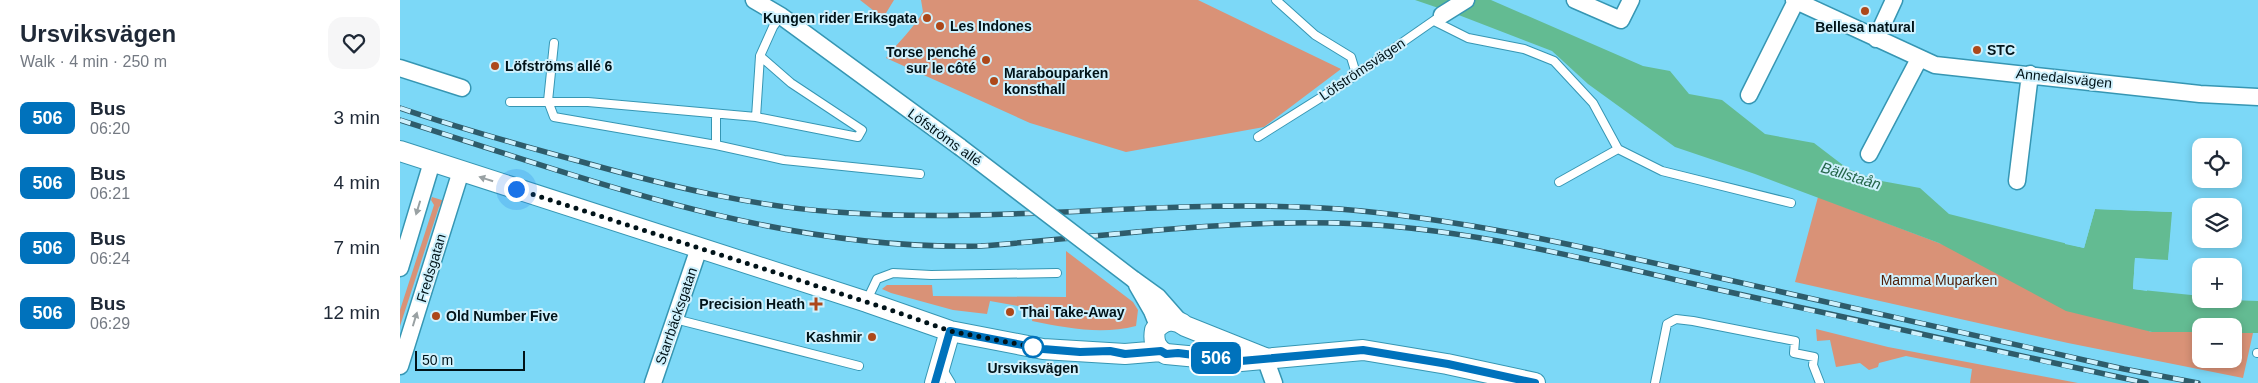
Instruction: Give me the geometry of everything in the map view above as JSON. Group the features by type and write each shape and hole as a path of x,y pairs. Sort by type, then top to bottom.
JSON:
{"street":[{"name":"Löfströms allé","path":"754,0 782,16 960,147 1158,297 1183,324"},
{"name":"Löfströmsvägen","path":"1438,18 1466,0"},
{"path":"1575,0 1621,20 1631,0"},
{"path":"1749,95 1795,0"},
{"name":"Annedalsvägen","path":"1795,0 1935,65 2200,94 2258,97"},
{"path":"1876,39 1894,0"},
{"path":"1869,154 1919,59"},
{"path":"400,68 462,88"},
{"path":"2017,182 2030,74"},
{"path":"400,151 867,302 950,331 1043,349 1080,352 1110,351 1125,354 1163,342 1241,361 1363,350 1448,364 1535,383"},
{"path":"400,268 432,162"},
{"name":"Fredsgatan","path":"400,366 461,171"},
{"name":"Starrbäcksgatan","path":"653,383 699,248"},
{"name":"Löfströms allé","path":"1133,279 1152,311 1163,342"},
{"path":"1163,342 1170,320 1183,324 1264,358 1274,383"},
{"path":"1163,342 1184,350 1188,341 1188,331 1183,324"},
{"path":"937,374 950,331"}],"lane":[{"path":"1276,0 1315,35 1351,56 1358,73"},
{"path":"756,117 760,56 773,27 782,16"},
{"path":"1438,18 1468,38 1524,49 1554,61 1593,103 1618,149 1662,171 1791,203"},
{"name":"Löfströmsvägen","path":"1258,137 1358,73 1438,18"},
{"path":"554,43 548,101 554,117 716,145 784,160 920,174"},
{"path":"510,102 548,101 626,105 716,115 756,117 858,136 862,130 791,83 760,56"},
{"path":"716,115 716,145"},
{"path":"1559,182 1618,149"},
{"path":"867,302 877,279 893,273 931,275 1057,273"},
{"path":"675,319 859,366"},
{"path":"1655,383 1667,324 1676,319 1693,320 1794,341 1794,353 1814,357 1813,365 1820,383"},
{"path":"937,374 951,383"}],"green space":[{"path":"860,0 894,0 883,18"},
{"path":"921,0 1198,0 1341,69 1264,127 1126,152 1030,123 886,58 923,12"},
{"path":"432,197 445,201 439,207 400,326 400,310 434,205 431,200"},
{"name":"Mamma Muparken","path":"1818,197 1939,243 2151,332 2192,332 2192,368 2068,343 1795,282"},
{"path":"1066,251 1133,302 1138,310 1136,326 1110,330 1071,328 1032,321 1034,309 990,301 987,314 953,310 882,289 887,285 932,285 933,296 1066,297"},
{"path":"1816,329 1888,347 2078,383 1970,383 1972,369 1906,356 1879,363 1878,367 1869,370 1860,363 1836,367 1830,340 1817,341"},
{"path":"2242,333 2253,333 2243,378 2193,368 2242,368"}],"water":[{"name":"Bällstaån","path":"1415,0 1491,0 1643,66 1670,71 1689,94 1722,100 1765,134 1814,143 1848,169 1876,180 1920,188 1949,214 2084,248 2095,209 2173,212 2168,261 2135,258 2133,289 2192,295 2192,308 2242,308 2242,300 2258,301 2258,333 2242,333 2242,318 2192,318 2192,332 2152,332 2066,311 1939,243 1755,174 1675,147 1588,84 1552,51"}],"pier":[{"path":"2094,207 2175,211 2170,262 2138,261 2136,287 2147,289 2147,291 2133,289 2135,258 2168,260 2172,212 2095,209 2084,248 2065,244 2065,242 2082,245"}],"railway":[{"path":"400,108 493,137 648,180 741,200 804,209 899,215 962,215 1213,206 1276,206 1339,209 1480,227 1665,265 2124,369 2198,383"},
{"path":"400,120 614,188 758,224 831,237 906,244 981,246 1248,224 1337,223 1431,230 1572,256 2146,383"}],"bus line":[{"name":"506","path":"935,383 950,331 1043,349 1080,352 1110,351 1125,354 1161,351 1166,354 1178,353 1241,361 1363,350 1448,364 1535,383"}],"place":[{"name":"Bellesa natural","path":"1865,11"},
{"name":"Kungen rider Eriksgata","path":"927,18"},
{"name":"Les Indones","path":"940,26"},
{"name":"STC","path":"1977,50"},
{"name":"Torse penché sur le côté","path":"986,60"},
{"name":"Löfströms allé 6","path":"495,66"},
{"name":"Marabouparken konsthall","path":"994,81"},
{"name":"Precision Heath","path":"816,304"},
{"name":"Thai Take-Away","path":"1010,312"},
{"name":"Old Number Five","path":"436,316"},
{"name":"Kashmir","path":"872,337"},
{"name":"Ursviksvägen","path":"1033,347"}],"route":[{"path":"516,189 879,306 950,331 1033,347"}]}
